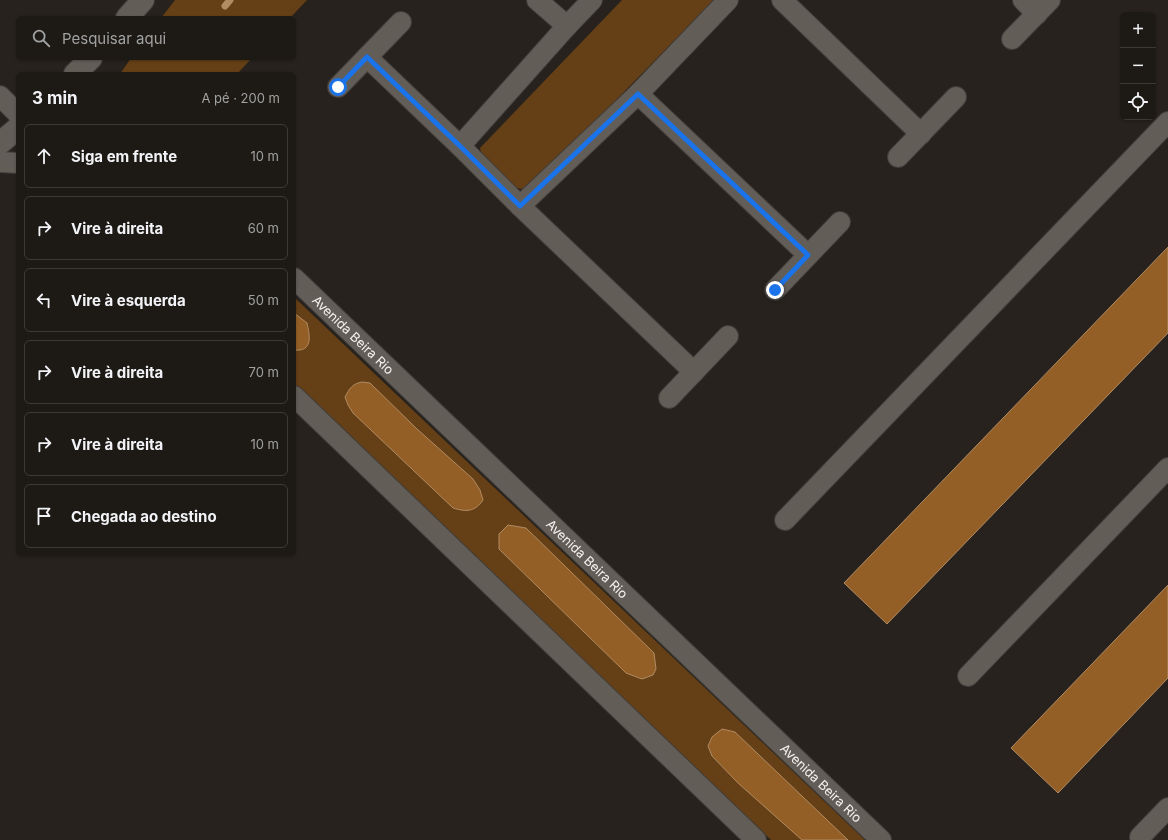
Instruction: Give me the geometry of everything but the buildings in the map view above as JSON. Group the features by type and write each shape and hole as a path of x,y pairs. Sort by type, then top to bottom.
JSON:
{"main road":[{"path":"129,16 143,0"},
{"path":"77,72 88,60"},
{"path":"0,143 16,130"}],"street":[{"path":"537,0 567,26"},
{"path":"460,146 592,0"},
{"path":"520,206 638,94 728,0"},
{"path":"782,0 921,134"},
{"path":"1012,39 1044,7 1023,0"},
{"path":"338,87 401,22"},
{"path":"367,57 694,372"},
{"path":"638,94 808,255"},
{"path":"0,96 16,112"},
{"path":"898,157 956,97"},
{"path":"786,520 1168,122"},
{"path":"0,162 16,163"},
{"path":"775,290 840,222"},
{"name":"Avenida Beira Rio","path":"296,280 881,840"},
{"path":"669,398 728,336"},
{"path":"296,398 756,840"},
{"path":"968,676 1168,468"},
{"path":"1140,837 1168,808"}],"shaded area":[{"path":"175,0 307,0 292,16 163,16"},
{"path":"622,0 714,0 528,190 505,184 483,159 480,148"},
{"path":"130,60 250,60 239,72 121,72"},
{"path":"1168,247 1168,333 887,624 844,583"},
{"path":"296,299 865,840 771,840 296,387"},
{"path":"296,315 307,323 308,328 309,342 307,346 300,350 296,350"},
{"path":"362,382 370,383 417,429 473,479 480,490 483,500 477,507 470,510 453,508 353,413 345,397 352,387"},
{"path":"508,525 526,528 654,653 656,669 653,675 642,679 626,673 499,549 499,534"},
{"path":"1168,585 1168,678 1058,793 1011,748"},
{"path":"722,729 735,732 848,840 802,840 738,783 712,756 708,746 712,737"}],"waterway":[{"path":"225,6 230,0"}],"route":[{"path":"338,87 367,57 520,206 638,94 808,255 775,290"}]}
